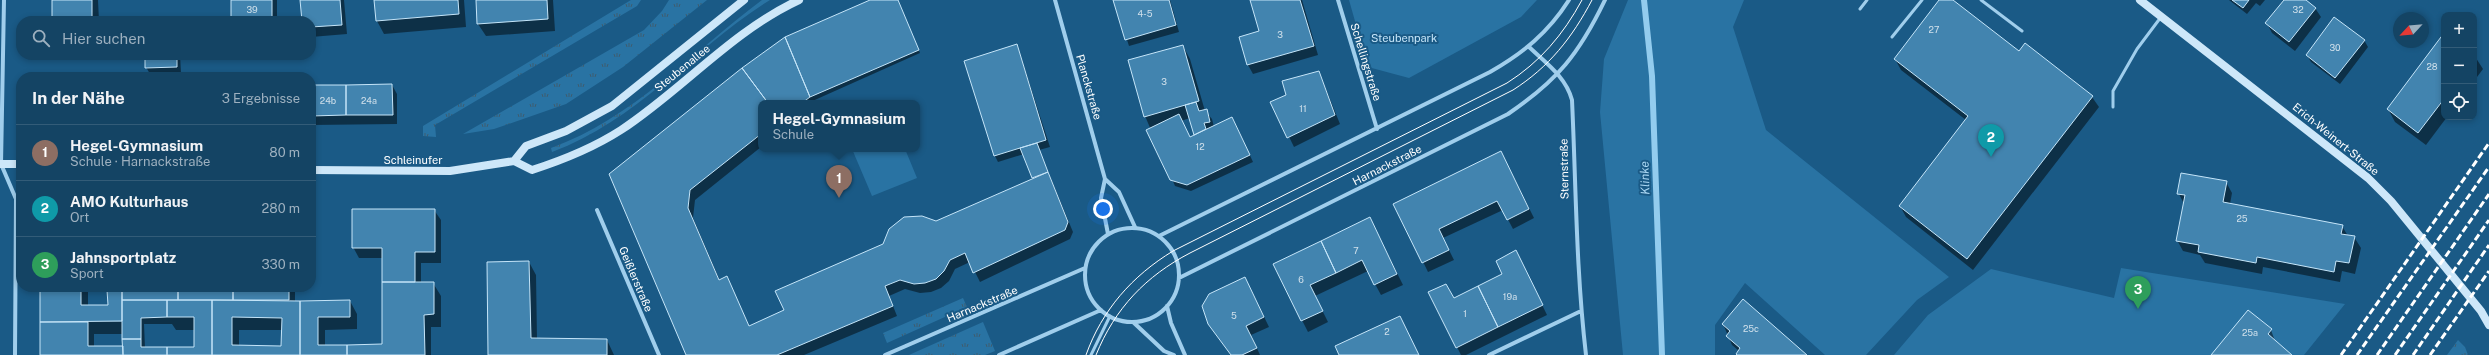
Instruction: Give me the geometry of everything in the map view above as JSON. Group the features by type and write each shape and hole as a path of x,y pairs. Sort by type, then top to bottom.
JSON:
{"main road":[{"name":"Steubenallee","path":"744,0 612,106 566,131 526,146 514,161 532,170 578,153 621,130 764,18 799,0"},
{"name":"Erich-Weinert-Straße","path":"2140,0 2368,178 2391,202 2481,311 2489,325"},
{"name":"Schleinufer","path":"316,170 450,171 514,161"},
{"path":"0,165 16,164"}],"street":[{"path":"4,0 0,165 16,199 15,355"},
{"name":"Planckstraße","path":"1055,0 1105,179 1101,198 1108,234"},
{"name":"Schellingstraße","path":"1338,0 1377,129"},
{"path":"1159,236 1490,72 1529,47 1556,21 1569,0"},
{"path":"1529,47 1559,75 1589,32 1605,0"},
{"name":"Harnackstraße","path":"1179,278 1508,114 1559,75"},
{"name":"Sternstraße","path":"1559,75 1566,84 1572,100 1574,206 1581,311 1586,355"},
{"path":"1105,179 1119,192 1135,227"},
{"name":"Geißlerstraße","path":"597,210 659,355"},
{"path":"1135,227 1149,230 1159,236 1175,255 1179,278 1177,290 1167,306 1154,317 1133,322 1110,316 1101,310 1088,291 1086,268 1093,248 1108,234 1121,228 1135,227"},
{"name":"Harnackstraße","path":"885,355 1086,268"},
{"path":"1167,306 1170,323 1185,355"},
{"path":"999,355 1101,310"},
{"path":"1489,355 1581,311"},
{"path":"1133,322 1164,351 1174,355"}],"lane":[{"path":"1860,9 1867,0"},
{"path":"1892,37 1922,0"},
{"path":"1981,0 2022,31"},
{"path":"2113,107 2113,91 2137,49 2161,17"},
{"path":"1091,355 1110,316"}],"green space":[{"path":"631,0 641,0 637,6 435,125 436,137 423,136 423,126"},
{"path":"669,0 707,0 623,67 566,104 494,129 463,134 644,30 662,11"},
{"path":"762,0 770,0 742,19 665,82 612,122 583,138 552,152 551,148 581,135 609,120 635,102"},
{"name":"Steubenpark","path":"1349,0 1537,0 1521,17 1409,78 1368,67"},
{"path":"1628,0 1744,0 1733,27 1766,130 1949,277 1917,300 1866,355 1825,355 1745,283 1715,325 1715,355 1623,355 1600,112 1604,59"},
{"path":"853,152 906,152 917,178 872,196"},
{"path":"2121,268 2345,304 2304,355 1894,355 1928,315 1991,269 2114,298"},
{"path":"963,298 967,307 887,343 883,333"},
{"path":"983,322 995,351 985,355 909,355"},
{"path":"2458,340 2465,347 2468,355 2447,355"}],"building":[{"path":"52,0 92,0 92,16 52,16"},
{"path":"231,0 272,0 272,16 231,16"},
{"path":"300,0 340,0 342,25 316,27 316,16 302,16"},
{"path":"374,0 458,0 459,14 376,21"},
{"path":"476,0 547,0 548,19 477,24"},
{"path":"870,0 898,0 919,50 810,97 785,37"},
{"path":"1113,0 1169,0 1176,25 1125,40"},
{"path":"1250,0 1300,0 1314,46 1247,65 1239,37 1259,31"},
{"path":"1939,0 1953,0 2019,51 2025,43 2093,96 1967,259 1899,206 1968,116 1894,59"},
{"path":"2232,0 2249,0 2243,8"},
{"path":"2284,0 2306,0 2316,8 2289,42 2265,23"},
{"path":"2334,17 2365,40 2335,78 2306,55"},
{"path":"785,37 810,97 806,100 766,100 742,68"},
{"path":"2441,37 2441,103 2418,133 2387,109"},
{"path":"1017,44 1046,140 994,156 964,61"},
{"path":"1183,45 1199,101 1144,117 1128,60"},
{"path":"145,60 177,60 177,67 145,68"},
{"path":"742,68 766,100 758,100 758,136 690,190 688,208 719,280 727,276 749,326 784,310 775,291 883,244 889,229 904,217 922,216 936,221 1048,172 1068,222 1065,230 973,273 965,253 950,260 944,271 936,279 925,283 914,284 900,280 885,286 893,306 777,355 686,355 609,174"},
{"path":"1319,71 1335,115 1287,138 1270,102 1286,95 1282,81"},
{"path":"392,84 393,115 346,115 346,85"},
{"path":"316,85 346,85 346,115 316,116"},
{"path":"1196,102 1199,111 1207,109 1210,122 1204,123 1206,129 1194,135 1185,105"},
{"path":"1179,114 1190,137 1232,117 1250,155 1187,185 1170,180 1146,130"},
{"path":"1037,143 1048,172 1032,178 1020,148"},
{"path":"1501,151 1529,209 1507,220 1497,201 1439,229 1449,250 1422,263 1393,204"},
{"path":"2181,173 2227,181 2223,202 2343,225 2341,234 2355,236 2349,263 2336,261 2334,272 2257,257 2256,263 2198,252 2199,245 2176,241 2185,195 2177,194"},
{"path":"352,209 435,209 435,252 415,252 415,282 382,282 382,248 352,248"},
{"path":"1370,217 1397,274 1374,285 1362,260 1336,273 1321,241"},
{"path":"1321,241 1336,273 1310,285 1323,311 1301,321 1273,264"},
{"path":"1516,250 1543,305 1498,327 1478,286 1502,274 1496,261"},
{"path":"529,261 531,338 607,339 607,355 488,355 487,262"},
{"path":"1245,277 1264,317 1246,326 1257,348 1242,355 1231,355 1208,324 1202,306 1209,294"},
{"path":"382,282 434,282 434,314 424,315 425,355 347,355 347,345 382,344"},
{"path":"1446,284 1454,298 1478,286 1498,327 1456,348 1428,292"},
{"path":"40,292 81,292 81,305 108,305 107,292 122,292 122,321 40,322"},
{"path":"122,292 178,292 178,300 122,300"},
{"path":"178,292 233,292 233,300 178,300"},
{"path":"233,292 289,292 289,300 233,300"},
{"path":"1743,299 1807,355 1737,355 1736,354 1740,348 1726,336 1730,331 1722,324"},
{"path":"122,300 167,300 167,317 141,318 141,339 122,339"},
{"path":"167,300 212,300 212,355 167,355 167,347 194,347 194,317 167,317"},
{"path":"212,300 300,301 300,355 212,355","holes":["232,317 282,318 281,346 232,345"]},
{"path":"350,300 350,317 318,317 318,345 347,345 347,355 300,355 300,301"},
{"path":"2248,310 2272,329 2268,334 2292,355 2211,355"},
{"path":"1400,316 1419,355 1339,355 1335,346"},
{"path":"40,322 88,322 88,346 123,346 123,355 40,355"},
{"path":"122,339 141,339 141,347 167,347 167,355 123,355"}],"waterway":[{"name":"Klinke","path":"1644,0 1652,76 1662,355"}],"tram line":[{"path":"1086,355 1101,323 1110,309 1120,296 1144,271 1173,251 1507,83 1530,66 1550,47 1567,25 1582,0"},
{"path":"1096,355 1104,338 1122,308 1159,272 1190,253 1513,90 1538,72 1558,51 1568,39 1592,0"}],"railway":[{"path":"2341,355 2489,143"},
{"path":"2357,355 2489,167"},
{"path":"2377,355 2489,194"},
{"path":"2395,355 2489,220"},
{"path":"2413,355 2489,245"},
{"path":"2430,355 2489,271"}],"place":[{"name":"AMO Kulturhaus","path":"1991,157"},
{"name":"Hegel-Gymnasium","path":"839,198"},
{"name":"Jahnsportplatz","path":"2138,309"}]}
